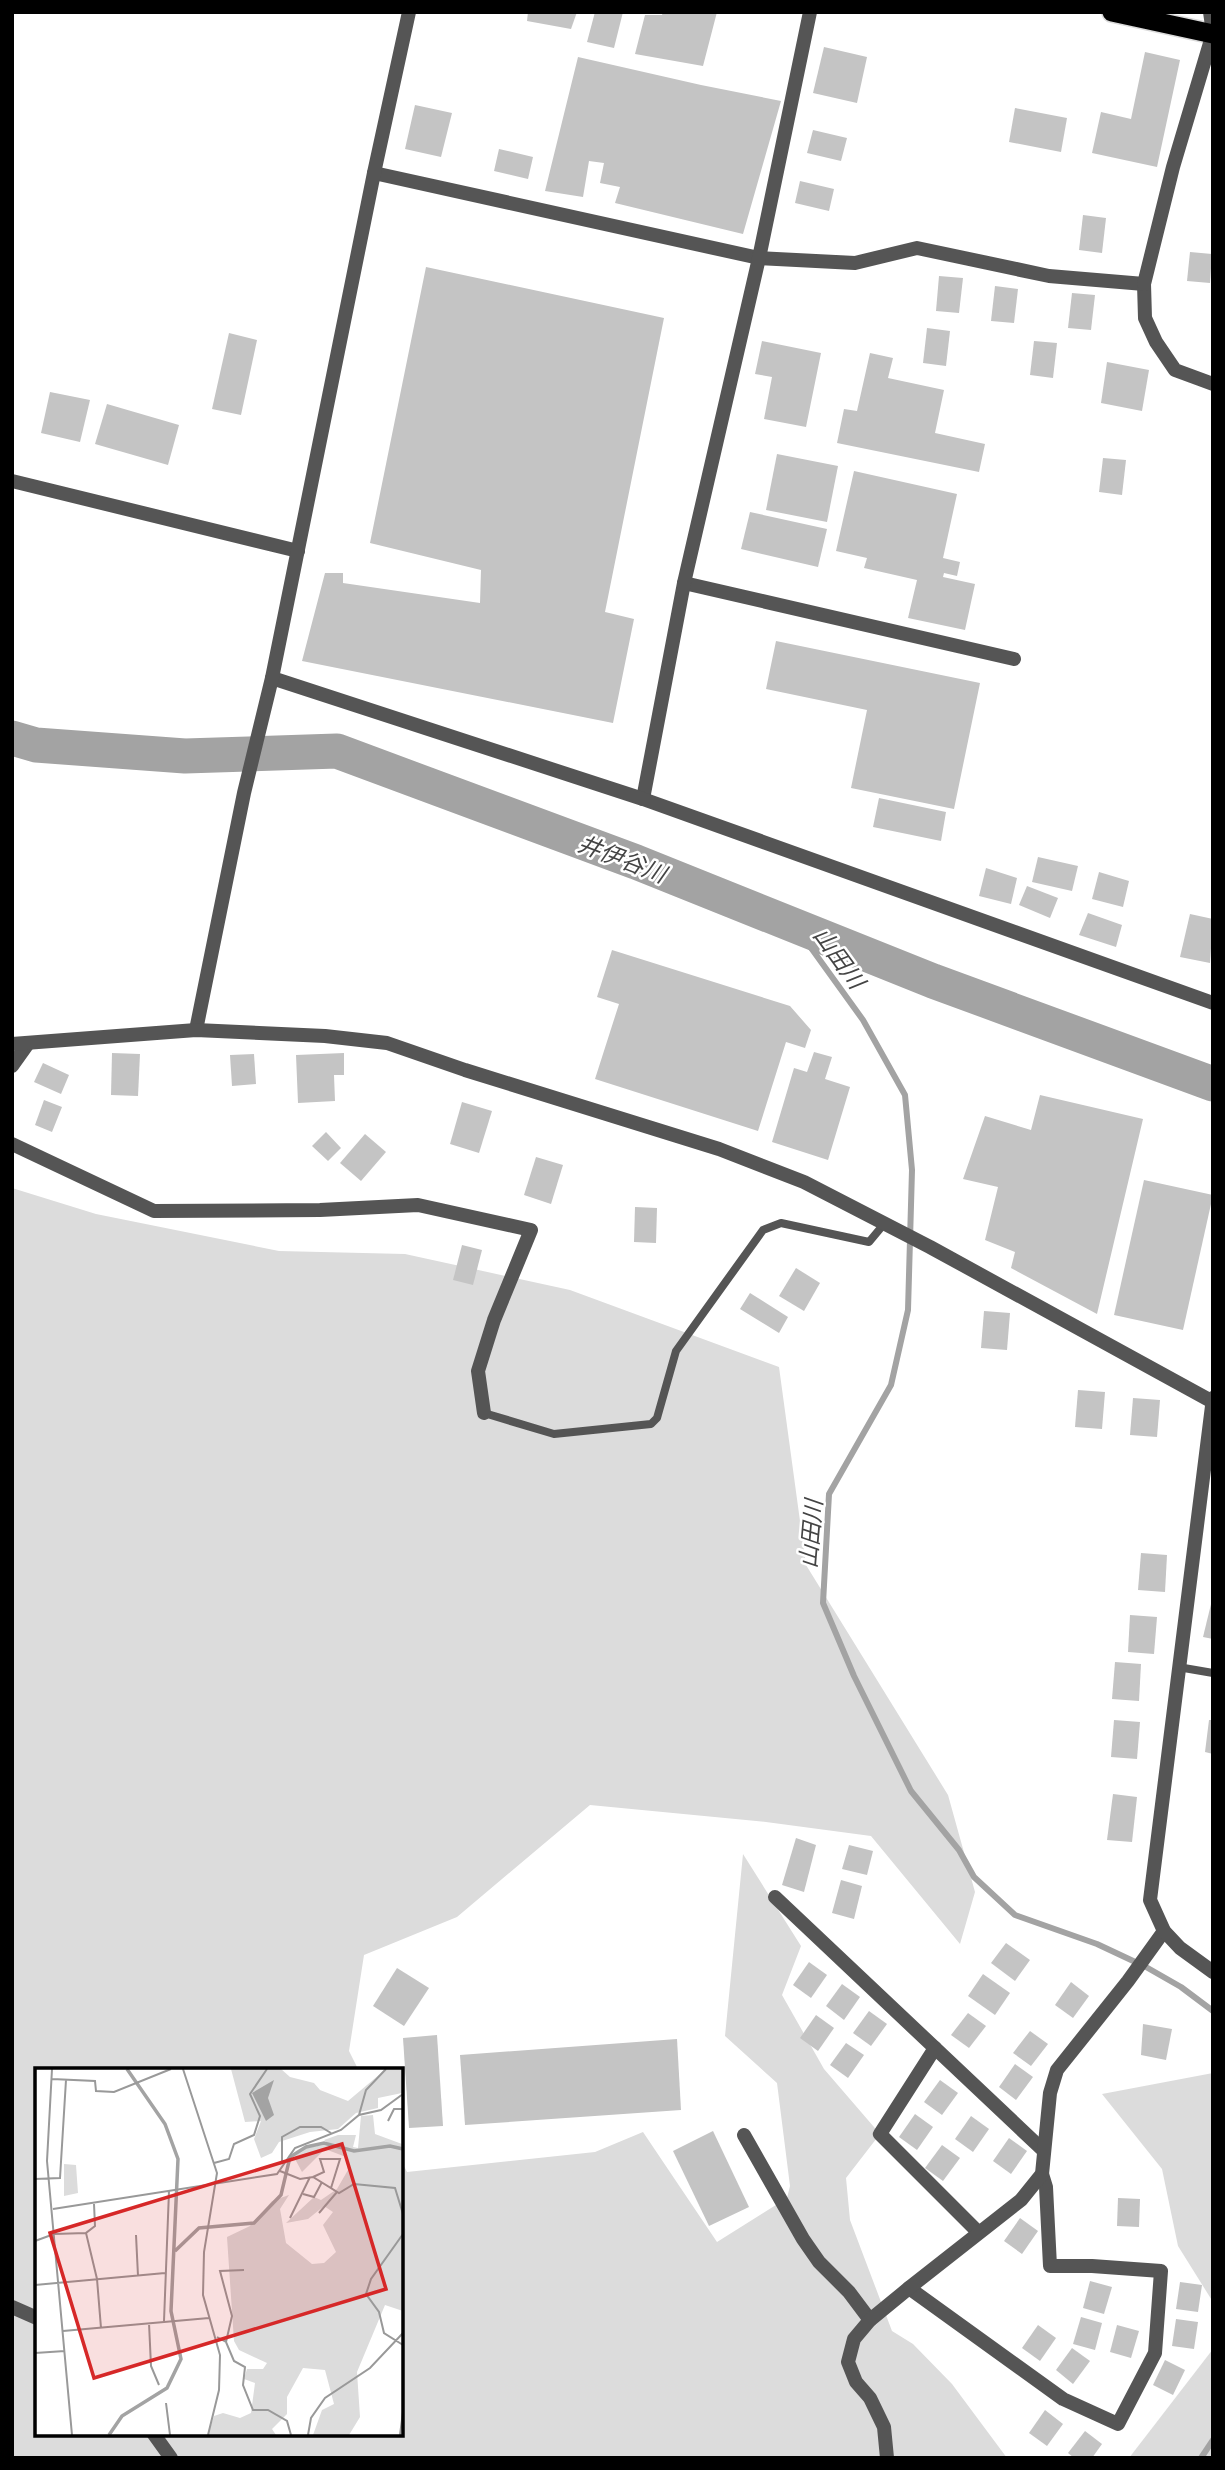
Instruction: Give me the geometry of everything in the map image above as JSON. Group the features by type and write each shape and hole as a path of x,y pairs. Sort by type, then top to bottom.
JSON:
{"highway":[{"path":"1112,12 1213,34"}],"street":[{"path":"196,1030 244,793 272,678 409,12"},
{"path":"643,799 684,583 759,257 810,12"},
{"path":"1210,12 1213,34 1173,167 1144,284 1145,318 1156,342 1175,370 1213,384"},
{"path":"374,173 759,257 855,263 917,248 1049,276 1144,284"},
{"path":"12,481 298,551"},
{"path":"684,583 1014,659"},
{"path":"272,678 643,799 1213,1003"},
{"path":"12,1066 19,1044 196,1030 325,1036 387,1042 466,1070 719,1149 804,1182 930,1247 1213,1401 1150,1900 1164,1931 1180,1948 1211,1970"},
{"path":"12,1144 153,1212 320,1210 418,1205 531,1230 494,1320 478,1371 484,1413"},
{"path":"775,1897 1044,2151"},
{"path":"909,2288 1063,2399 1118,2424 1155,2353 1161,2271 1050,2266 1046,2187 1041,2174 1050,2093 1057,2070 1164,1931"},
{"path":"935,2048 880,2134 978,2232"},
{"path":"744,2135 803,2239 819,2262 849,2291 870,2320"},
{"path":"887,2458 884,2427 870,2398 856,2382 848,2362 854,2339 870,2320 1021,2200 1041,2174"},
{"path":"12,2306 35,2317"},
{"path":"154,2435 171,2458"}],"lane":[{"path":"484,1413 554,1434 651,1424 657,1418 676,1351 763,1230 781,1223 869,1242 889,1227"},
{"path":"1178,1667 1213,1673"}],"shaded area":[{"path":"12,1188 96,1214 279,1251 405,1254 570,1290 779,1367 806,1565 948,1795 975,1892 960,1944 871,1836 766,1822 590,1805 457,1917 364,1955 349,2051 358,2068 35,2068 35,2435 402,2435 402,2162 407,2172 595,2152 643,2132 717,2242 787,2198 790,2186 777,2083 725,2036 743,1854 801,1946 782,1995 824,2069 880,2134 846,2178 850,2220 892,2331 913,2344 952,2384 1007,2458 12,2458"},
{"path":"1213,2073 1213,2302 1178,2246 1162,2169 1102,2094"},
{"path":"1213,2349 1213,2458 1129,2458"}],"building":[{"path":"528,12 577,12 571,29 527,21"},
{"path":"595,12 623,12 614,48 587,42"},
{"path":"663,12 717,12 703,66 635,54 645,15 662,15"},
{"path":"824,47 867,57 857,103 813,93"},
{"path":"1145,52 1180,60 1157,167 1092,153 1101,112 1131,119"},
{"path":"578,57 781,101 743,234 615,203 620,187 600,183 604,163 589,161 583,197 545,191"},
{"path":"415,105 452,113 441,157 405,149"},
{"path":"1015,108 1067,118 1061,152 1009,142"},
{"path":"813,130 847,138 841,161 807,153"},
{"path":"499,149 533,157 528,179 494,171"},
{"path":"800,181 834,189 829,211 795,203"},
{"path":"1083,215 1106,218 1102,253 1079,250"},
{"path":"1190,252 1212,254 1210,283 1187,281"},
{"path":"426,267 664,318 605,612 634,619 613,723 302,661 325,573 343,573 343,583 480,603 481,570 370,543"},
{"path":"939,276 963,278 959,313 936,311"},
{"path":"995,286 1018,289 1014,323 991,321"},
{"path":"1072,293 1095,295 1091,330 1068,328"},
{"path":"927,328 950,331 946,366 923,363"},
{"path":"229,333 257,340 241,415 212,409"},
{"path":"762,341 821,353 806,427 764,419 772,377 755,374"},
{"path":"1034,341 1057,343 1053,378 1030,375"},
{"path":"870,353 893,358 888,378 944,390 935,433 985,444 979,472 837,443 844,409 857,411"},
{"path":"1107,362 1149,370 1142,411 1101,403"},
{"path":"50,392 90,400 80,442 41,433"},
{"path":"107,404 179,425 168,465 95,444"},
{"path":"777,454 838,466 827,522 766,510"},
{"path":"1103,458 1126,460 1122,495 1099,492"},
{"path":"854,471 957,494 943,558 960,562 957,576 944,573 943,577 975,584 965,630 908,618 917,580 864,568 867,558 836,551"},
{"path":"750,512 827,529 818,567 741,549"},
{"path":"776,641 980,683 954,809 851,788 867,710 766,689"},
{"path":"879,798 946,812 941,841 873,827"},
{"path":"1038,857 1078,866 1072,891 1032,882"},
{"path":"986,868 1017,878 1011,904 979,896"},
{"path":"1099,872 1129,881 1123,907 1092,899"},
{"path":"1027,886 1058,898 1050,918 1019,905"},
{"path":"1088,913 1122,925 1116,947 1079,935"},
{"path":"1190,914 1213,919 1210,963 1180,957"},
{"path":"612,950 790,1006 811,1030 805,1048 786,1042 758,1131 595,1079 619,1004 597,997"},
{"path":"814,1052 832,1057 825,1079 850,1087 828,1160 772,1142 794,1068 807,1072"},
{"path":"112,1053 140,1054 138,1096 111,1095"},
{"path":"344,1053 344,1075 334,1075 335,1101 298,1103 296,1055"},
{"path":"254,1054 256,1084 232,1086 230,1055"},
{"path":"43,1063 69,1075 61,1094 34,1082"},
{"path":"1040,1095 1143,1119 1097,1314 1011,1268 1015,1252 985,1240 998,1187 963,1179 985,1116 1031,1130"},
{"path":"44,1100 62,1107 52,1132 35,1125"},
{"path":"462,1102 492,1111 479,1153 450,1144"},
{"path":"326,1132 341,1148 328,1161 312,1146"},
{"path":"365,1134 386,1152 361,1181 340,1163"},
{"path":"536,1157 563,1165 551,1204 524,1195"},
{"path":"1144,1180 1213,1195 1183,1330 1114,1315"},
{"path":"635,1207 657,1208 656,1243 634,1242"},
{"path":"462,1245 482,1250 473,1285 453,1280"},
{"path":"796,1268 820,1283 804,1311 779,1296"},
{"path":"750,1293 788,1317 779,1333 740,1309"},
{"path":"984,1311 1010,1313 1007,1350 981,1348"},
{"path":"1078,1390 1105,1392 1102,1429 1075,1427"},
{"path":"1133,1398 1160,1400 1157,1437 1130,1435"},
{"path":"1141,1553 1167,1555 1165,1592 1138,1590"},
{"path":"1213,1600 1213,1639 1203,1637"},
{"path":"1130,1615 1157,1617 1154,1654 1128,1652"},
{"path":"1115,1662 1141,1664 1139,1701 1112,1699"},
{"path":"1114,1720 1140,1722 1137,1759 1111,1757"},
{"path":"1209,1720 1213,1720 1213,1754 1205,1752"},
{"path":"1113,1794 1137,1797 1132,1842 1107,1840"},
{"path":"796,1838 816,1845 804,1892 782,1885"},
{"path":"849,1845 873,1851 867,1875 842,1869"},
{"path":"841,1880 862,1886 854,1919 832,1913"},
{"path":"1006,1943 1030,1960 1015,1981 991,1963"},
{"path":"809,1962 827,1975 811,1998 793,1985"},
{"path":"397,1968 429,1988 404,2026 373,2006"},
{"path":"983,1974 1010,1993 995,2015 968,1996"},
{"path":"1071,1982 1089,1996 1073,2018 1055,2005"},
{"path":"842,1984 860,1997 844,2020 826,2006"},
{"path":"869,2011 887,2024 871,2046 853,2033"},
{"path":"968,2013 986,2026 969,2048 951,2035"},
{"path":"816,2015 834,2028 818,2051 800,2038"},
{"path":"1143,2024 1172,2029 1166,2060 1141,2055"},
{"path":"1030,2031 1048,2044 1031,2066 1013,2053"},
{"path":"437,2035 443,2126 409,2128 403,2038"},
{"path":"677,2039 681,2110 465,2125 460,2055"},
{"path":"846,2043 864,2055 848,2078 830,2065"},
{"path":"1015,2064 1033,2077 1016,2100 999,2087"},
{"path":"940,2080 958,2093 942,2115 924,2102"},
{"path":"915,2114 933,2127 917,2150 899,2137"},
{"path":"971,2116 989,2129 973,2152 955,2139"},
{"path":"713,2131 749,2207 709,2226 673,2151"},
{"path":"1009,2138 1027,2151 1011,2174 993,2161"},
{"path":"942,2145 960,2158 943,2181 925,2168"},
{"path":"1118,2198 1140,2199 1139,2227 1117,2226"},
{"path":"1020,2218 1038,2231 1022,2254 1004,2241"},
{"path":"1090,2281 1112,2287 1104,2314 1083,2308"},
{"path":"1180,2282 1202,2285 1198,2312 1176,2309"},
{"path":"1081,2317 1102,2323 1095,2350 1073,2344"},
{"path":"1176,2319 1198,2322 1194,2349 1172,2346"},
{"path":"1038,2325 1056,2338 1040,2361 1022,2348"},
{"path":"1117,2325 1139,2331 1131,2358 1110,2352"},
{"path":"1072,2348 1090,2361 1073,2384 1056,2370"},
{"path":"1165,2360 1185,2370 1173,2395 1153,2385"},
{"path":"1045,2410 1063,2424 1047,2446 1029,2433"},
{"path":"1085,2431 1102,2444 1092,2458 1074,2458 1068,2453"}],"waterway":[{"name":"井伊谷川","path":"12,738 36,745 185,756 337,751 636,862 933,981 1213,1084"},
{"name":"山田川","path":"796,927 863,1020 905,1095 912,1170 908,1310 891,1385 829,1494 823,1603 854,1676 911,1791 959,1850 974,1877 1015,1915 1097,1944 1146,1967 1181,1987 1213,2011"},
{"name":"山田川","path":"1201,2458 1213,2440"}]}
